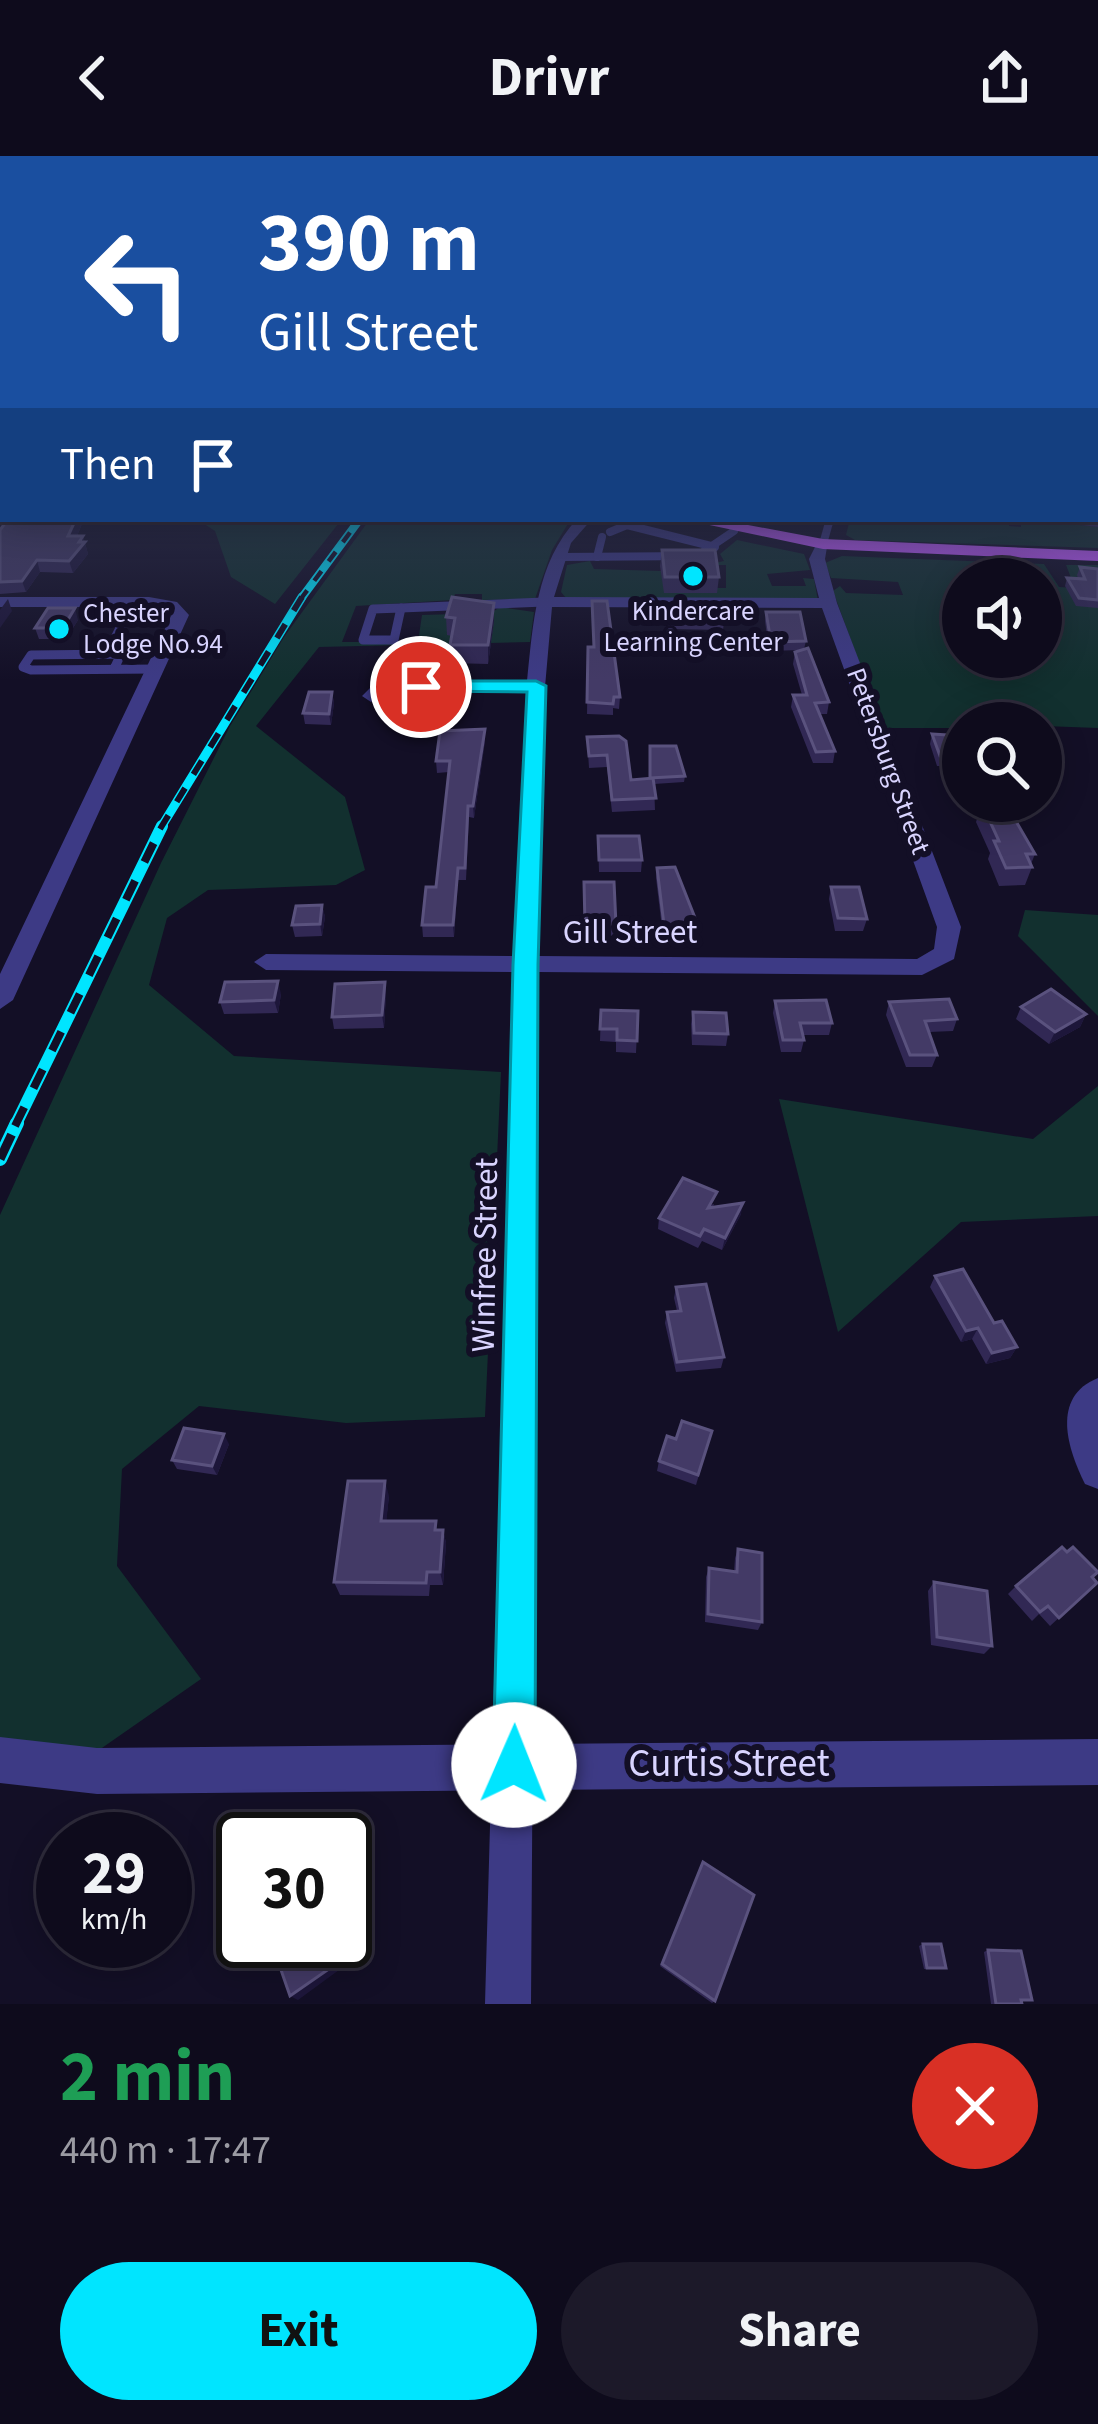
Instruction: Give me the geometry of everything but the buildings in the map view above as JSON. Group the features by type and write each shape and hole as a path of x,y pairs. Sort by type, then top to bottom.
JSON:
{"main road":[{"path":"701,522 823,544 1098,556"}],"street":[{"name":"Winfree Street","path":"508,2004 526,965 536,686 544,602 559,557 573,529 599,529"},
{"name":"Petersburg Street","path":"823,544 817,559 830,603 949,927 945,953 922,967"},
{"path":"0,602 133,602 171,606 180,615 8,966 0,1000"},
{"path":"544,602 830,603"},
{"path":"371,696 376,687 536,686"},
{"name":"Gill Street","path":"266,962 922,967"},
{"path":"1098,1394 1082,1421 1084,1442 1098,1472"},
{"name":"Curtis Street","path":"0,1760 97,1771 1098,1762"}],"lane":[{"path":"823,544 829,522"},
{"path":"597,557 599,529 627,525 715,547"},
{"path":"559,557 686,558 715,547 734,530"},
{"path":"106,654 133,602"},
{"path":"401,606 394,640 363,640 373,609 401,606 544,602"},
{"path":"114,669 122,654 31,655 23,668 114,669 157,669"}],"green space":[{"path":"202,522 340,522 275,604 231,577 215,531"},
{"path":"368,522 569,522 552,550 535,599 482,600 482,594 455,594 453,600 356,606 342,642 418,642 422,615 491,613 500,607 534,612 530,642 319,647 256,726 345,797 365,870 336,885 208,890 167,918 149,985 234,1056 501,1072 485,1417 346,1423 199,1406 122,1469 117,1566 201,1679 99,1750 0,1741 0,1215 161,863 230,726 284,637"},
{"path":"849,522 1009,522 1009,526 1021,527 1021,522 1050,522 1098,527 1098,548 855,540 846,535"},
{"path":"737,540 804,554 810,570 767,574 772,586 806,586 803,578 814,579 818,601 566,598 561,592 567,565 590,561 594,569 661,571 664,588 726,588 726,565 706,565 724,561 720,554"},
{"path":"842,556 942,560 942,678 1062,678 1062,587 1075,588 1066,565 1098,565 1098,728 1062,727 1062,702 942,702 942,728 883,728 833,591 840,586 846,593 903,595 898,582 831,578 825,563"},
{"path":"1025,910 1098,915 1098,1016 1018,936"},
{"path":"1098,1086 1098,1216 961,1222 838,1332 779,1099 1033,1139"}],"railway":[{"path":"301,599 358,522"},
{"path":"160,829 301,599"},
{"path":"15,1126 162,826"},
{"path":"0,1159 17,1123"}],"place":[{"name":"Kindercare Learning Center","path":"693,576"},
{"name":"Chester Lodge No.94","path":"59,629"}],"route":[{"path":"421,687 536,686 526,965 514,1765"}]}
